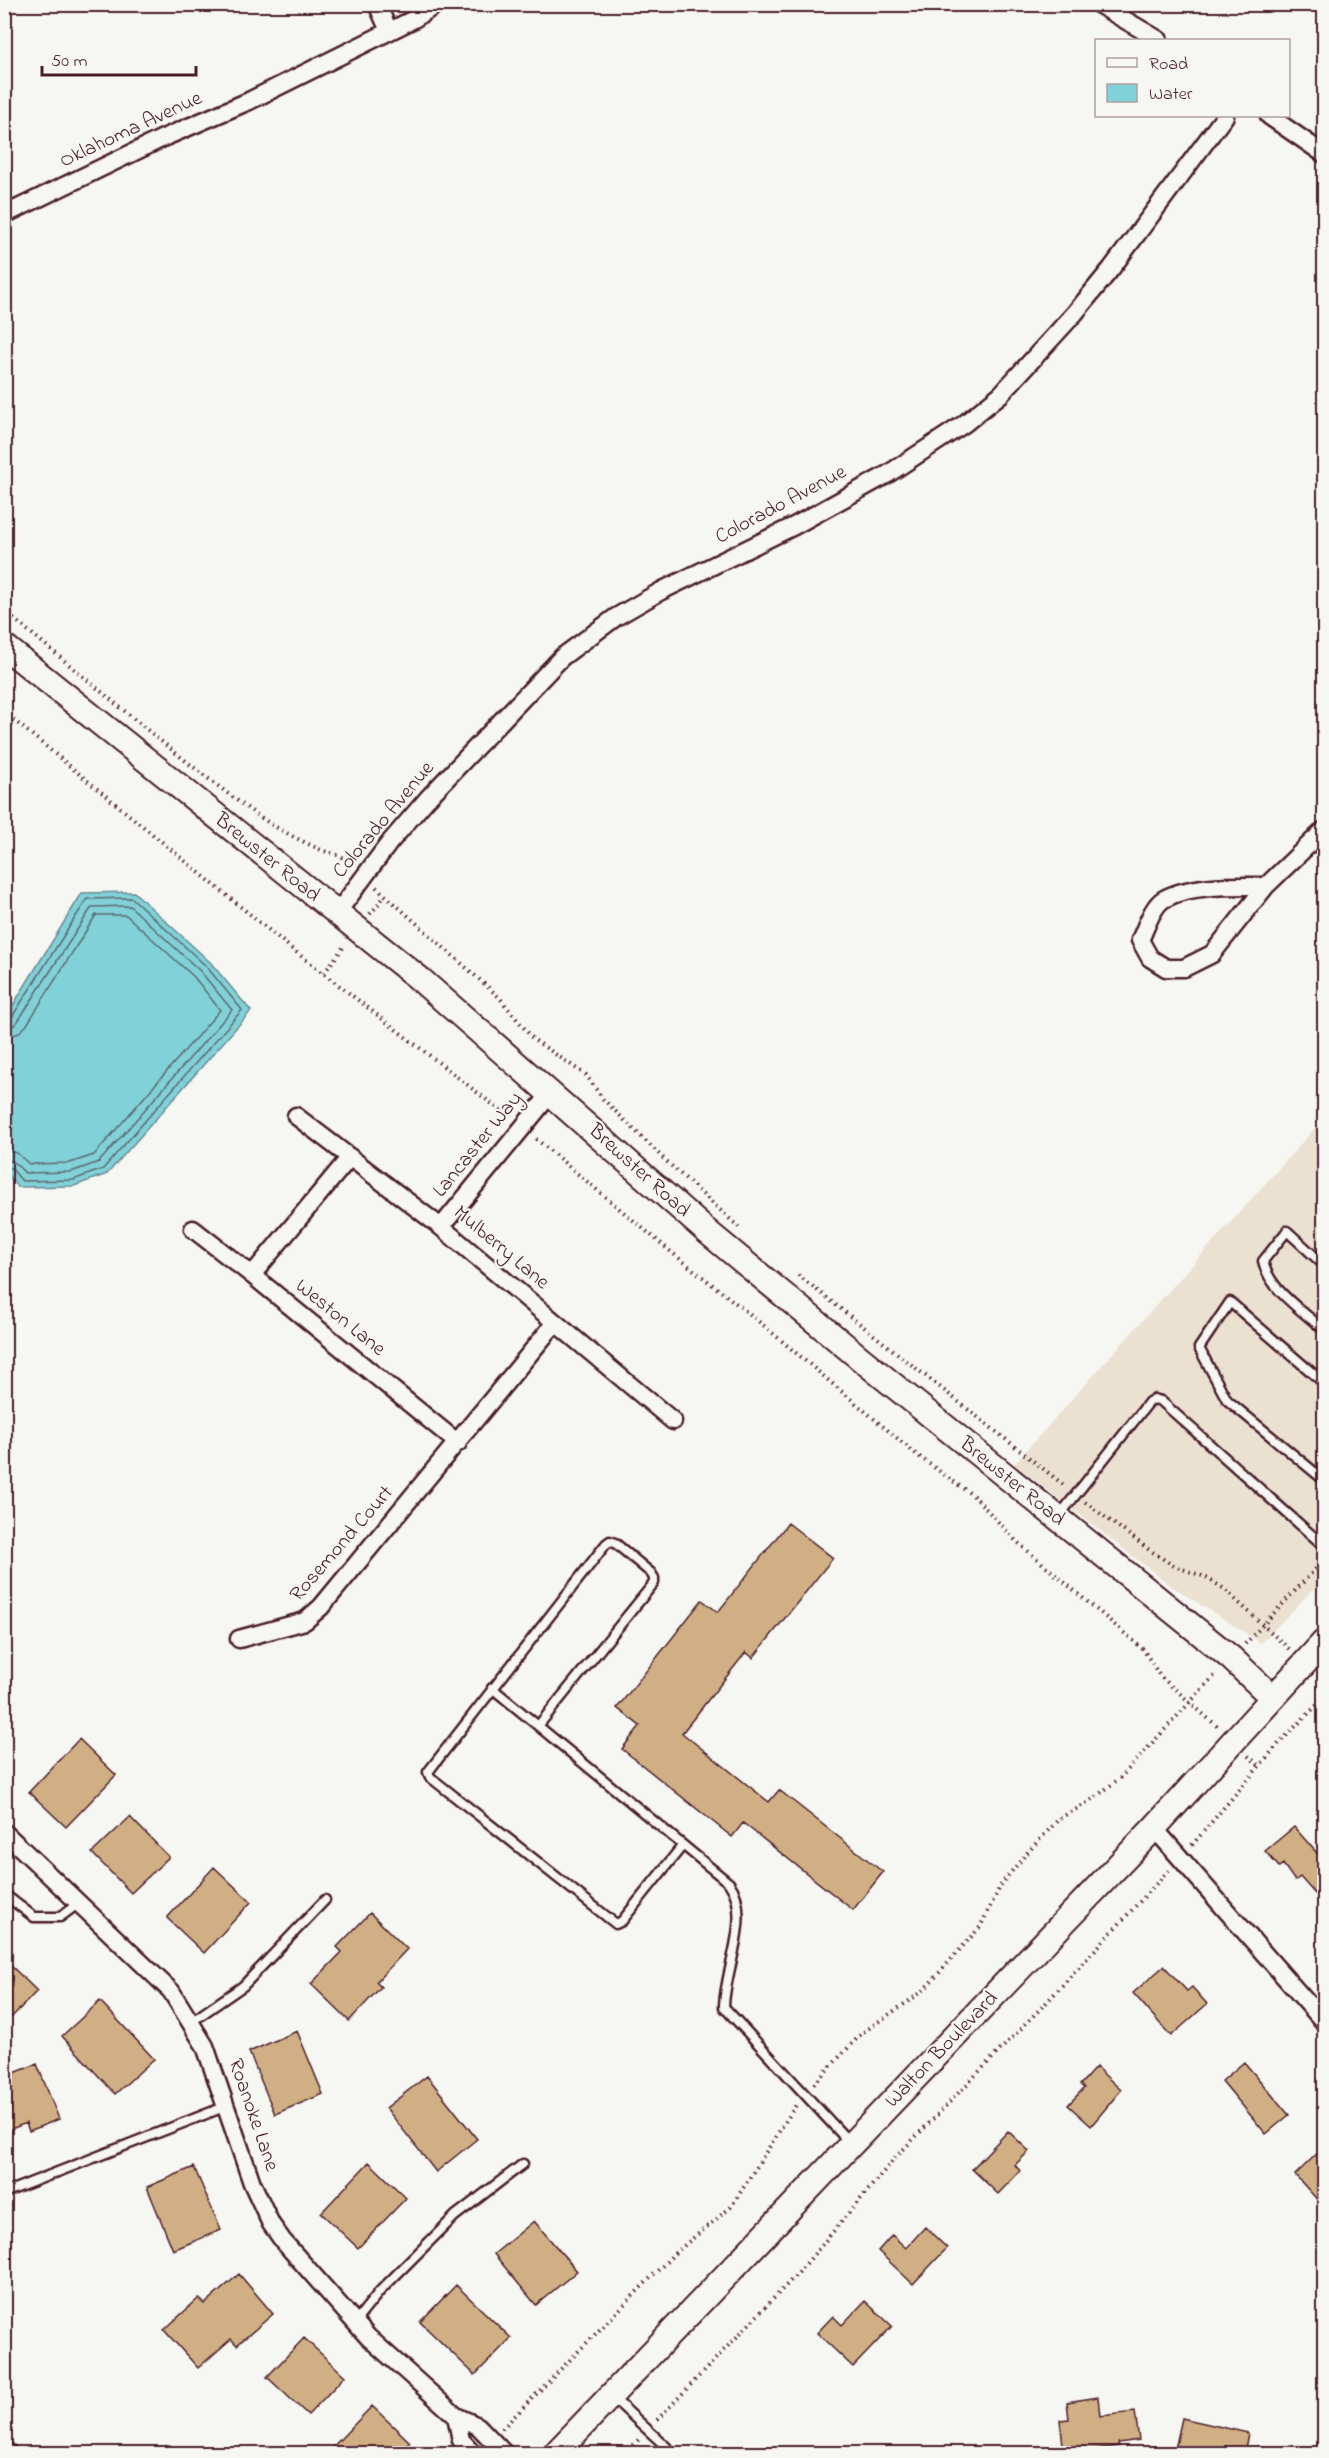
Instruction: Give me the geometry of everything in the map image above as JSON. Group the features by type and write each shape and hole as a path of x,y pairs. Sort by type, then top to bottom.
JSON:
{"street":[{"path":"377,4 389,31"},
{"name":"Oklahoma Avenue","path":"4,215 163,138 249,101 389,31 437,4"},
{"path":"1098,4 1157,39"},
{"name":"Colorado Avenue","path":"337,913 390,842 428,798 571,651 616,616 794,526 888,474 963,424 1001,394 1075,313 1111,269 1224,117"},
{"path":"1270,117 1324,154"},
{"name":"Brewster Road","path":"4,646 421,980 704,1229 1231,1658 1272,1697"},
{"path":"1266,886 1222,886 1188,891 1162,900 1149,919 1140,940 1150,958 1166,968 1184,968 1212,954 1266,886 1324,830"},
{"name":"Lancaster Way","path":"441,1227 550,1093"},
{"name":"Mulberry Lane","path":"296,1116 441,1227 672,1420"},
{"path":"252,1275 350,1158"},
{"name":"Weston Lane","path":"193,1229 458,1443"},
{"name":"Rosemond Court","path":"239,1639 305,1621 321,1607 555,1323"},
{"name":"Walton Boulevard","path":"564,2448 1154,1828 1324,1642"},
{"path":"1154,1828 1324,2022"},
{"name":"Roanoke Lane","path":"4,1832 171,1990 205,2046 224,2107 252,2183 271,2224 368,2337 456,2416 478,2426 505,2454"},
{"path":"456,2416 461,2440 474,2454"},
{"path":"4,2450 9,2454"}],"lane":[{"path":"1324,1265 1287,1231 1263,1261 1265,1273 1281,1291 1324,1330"},
{"path":"1324,1383 1230,1302 1198,1348 1227,1400 1324,1480"},
{"path":"1057,1518 1149,1402 1154,1399 1161,1401 1324,1546"},
{"path":"538,1726 654,1583 651,1573 615,1543 610,1541 606,1544 428,1772 430,1777 616,1924 622,1921 683,1845"},
{"path":"492,1688 729,1883 739,1900 737,1934 724,1991 724,2007 852,2145"},
{"path":"4,1894 34,1917 60,1917 79,1903"},
{"path":"191,2022 243,1986 325,1900"},
{"path":"4,2193 224,2107"},
{"path":"355,2322 380,2291 455,2216 523,2164"},
{"path":"611,2396 674,2454"}],"path":[{"path":"4,611 255,814 298,839 350,861 385,896 499,997 533,1039 586,1075 603,1099 665,1160 749,1236"},
{"path":"4,712 291,949 522,1128 757,1320 917,1455 975,1497 1016,1541 1143,1649 1160,1676 1191,1702"},
{"path":"793,1272 1076,1495 1156,1555 1174,1566 1205,1577 1223,1588 1262,1626"},
{"path":"492,2440 675,2253 731,2206 791,2111 862,2033 922,1992 980,1927 1002,1883 1060,1818 1089,1802 1120,1778 1324,1560"},
{"path":"625,2454 800,2271 895,2158 1045,2004 1181,1858 1280,1742 1324,1698"}],"shaded area":[{"path":"1324,1118 1324,1578 1261,1643 1170,1585 1014,1464"}],"water":[{"path":"134,892 210,962 251,1011 107,1174 74,1186 17,1187 5,1170 5,1018 82,893"}],"building":[{"path":"788,1523 833,1558 753,1658 746,1652 682,1733 769,1802 779,1790 883,1872 853,1910 743,1823 732,1837 622,1749 640,1726 617,1708 702,1600 718,1612"},
{"path":"79,1739 116,1775 66,1827 29,1792"},
{"path":"130,1817 169,1857 131,1893 92,1853"},
{"path":"1294,1827 1324,1861 1324,1885 1315,1894 1300,1877 1295,1881 1283,1864 1279,1867 1265,1851"},
{"path":"214,1867 251,1902 204,1953 167,1918"},
{"path":"370,1913 407,1949 376,1982 381,1987 349,2021 311,1984 342,1952 337,1947"},
{"path":"4,1959 37,1991 4,2025"},
{"path":"1164,1966 1187,1991 1192,1987 1207,2004 1171,2036 1133,1993"},
{"path":"100,2001 154,2059 115,2094 62,2036"},
{"path":"297,2031 323,2094 275,2114 249,2052"},
{"path":"1244,2062 1289,2115 1266,2134 1222,2081"},
{"path":"37,2064 59,2119 29,2131 26,2123 4,2132 4,2077"},
{"path":"1096,2067 1121,2090 1091,2126 1068,2105 1084,2088 1080,2085"},
{"path":"427,2076 477,2139 436,2172 386,2108"},
{"path":"1008,2131 1029,2151 1015,2165 1020,2171 998,2194 972,2169"},
{"path":"1324,2147 1324,2207 1295,2175"},
{"path":"369,2162 406,2198 358,2248 321,2213"},
{"path":"194,2167 221,2230 173,2250 147,2187"},
{"path":"534,2221 577,2271 536,2305 494,2254"},
{"path":"925,2227 947,2248 913,2284 878,2251 892,2235 906,2248"},
{"path":"239,2274 273,2314 237,2345 231,2339 198,2368 164,2330 199,2298 205,2304"},
{"path":"456,2285 511,2338 475,2375 420,2322"},
{"path":"865,2301 892,2326 853,2367 817,2333 833,2316 842,2325"},
{"path":"304,2338 345,2376 308,2415 267,2377"},
{"path":"1098,2397 1100,2416 1135,2412 1139,2440 1118,2443 1119,2446 1064,2453 1060,2420 1069,2419 1067,2402"},
{"path":"372,2406 410,2442 398,2454 326,2454"},
{"path":"1182,2418 1248,2433 1244,2454 1174,2454"}]}
